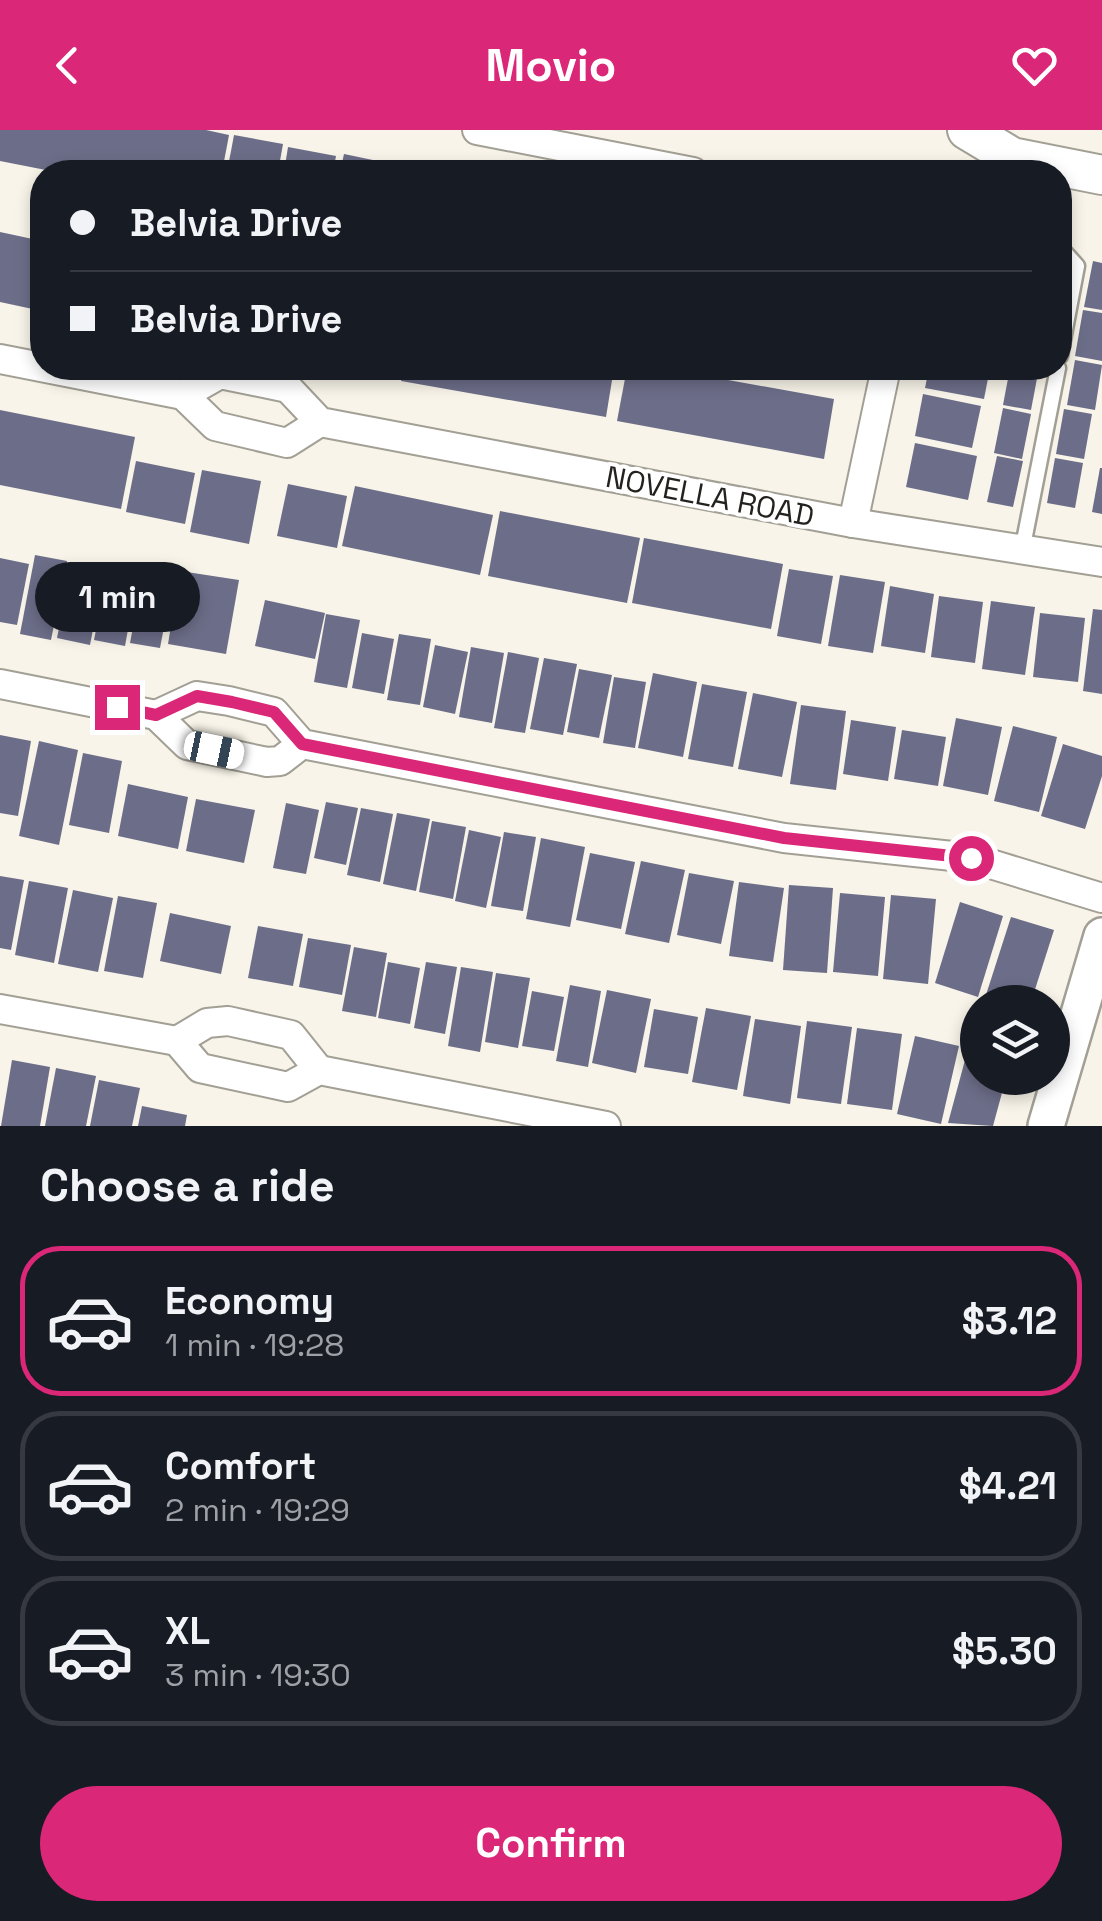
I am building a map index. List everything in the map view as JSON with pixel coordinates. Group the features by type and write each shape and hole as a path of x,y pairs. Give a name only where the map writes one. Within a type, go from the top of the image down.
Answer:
{"main road":[{"path":"967,130 1012,157 1027,160"},
{"path":"1072,169 1102,175"}],"street":[{"path":"477,130 631,160"},
{"path":"0,360 30,366"},
{"path":"102,380 183,396 214,426 287,443 320,422 288,388 247,380"},
{"path":"183,396 210,380"},
{"path":"852,523 883,380"},
{"name":"NOVELLA ROAD","path":"320,422 852,523 1102,562"},
{"path":"0,684 156,715 187,745 267,762 280,760 302,744"},
{"path":"156,715 197,696 232,702 274,712 302,744 784,838 971,858 1102,898"},
{"path":"1046,1126 1102,936"},
{"path":"0,1008 177,1041 200,1068 288,1087 319,1070 606,1126"},
{"path":"177,1041 207,1023 228,1021 291,1035 319,1070"}],"lane":[{"path":"1072,260 1078,266 1072,296"},
{"path":"1022,551 1056,380"}],"building":[{"path":"0,130 206,130 229,135 224,160 30,160 30,167 0,161"},
{"path":"234,135 283,144 280,160 229,160"},
{"path":"288,147 336,156 335,160 286,160"},
{"path":"344,154 373,160 343,160"},
{"path":"0,232 30,238 30,308 0,302"},
{"path":"1093,261 1102,263 1102,310 1084,307"},
{"path":"1083,310 1102,313 1102,361 1075,356"},
{"path":"1075,360 1102,365 1095,410 1067,405"},
{"path":"401,380 612,380 606,417"},
{"path":"625,380 729,380 834,399 824,459 617,421"},
{"path":"927,380 988,380 984,399 925,388"},
{"path":"1008,380 1037,380 1031,410 1003,405"},
{"path":"923,394 981,406 972,448 915,436"},
{"path":"1003,408 1031,414 1022,459 994,453"},
{"path":"1064,409 1092,414 1084,459 1056,454"},
{"path":"0,410 135,437 121,509 0,485"},
{"path":"915,443 977,456 968,500 906,487"},
{"path":"997,456 1023,461 1013,507 987,502"},
{"path":"1055,458 1083,463 1075,508 1047,503"},
{"path":"136,461 195,473 185,524 126,512"},
{"path":"1102,468 1102,514 1092,512"},
{"path":"202,470 261,481 249,544 190,532"},
{"path":"288,484 347,496 337,548 277,536"},
{"path":"355,486 493,515 480,575 342,546"},
{"path":"500,511 640,538 627,603 488,576"},
{"path":"644,538 783,564 771,629 632,603"},
{"path":"35,555 67,561 51,640 20,634"},
{"path":"0,558 29,564 17,625 0,622"},
{"path":"789,569 833,576 821,644 777,636"},
{"path":"180,571 239,580 226,654 168,644"},
{"path":"840,575 885,582 873,653 828,646"},
{"path":"69,577 102,583 90,645 57,638"},
{"path":"106,579 136,585 125,646 94,640"},
{"path":"142,579 172,585 160,648 130,643"},
{"path":"890,586 934,594 925,653 881,646"},
{"path":"939,596 983,602 975,663 931,657"},
{"path":"265,600 325,613 315,659 255,646"},
{"path":"991,601 1035,607 1025,675 982,669"},
{"path":"1093,609 1102,610 1102,694 1083,691"},
{"path":"1040,613 1085,618 1078,682 1033,677"},
{"path":"326,614 360,620 347,688 314,682"},
{"path":"362,633 394,639 384,694 352,688"},
{"path":"399,634 431,639 420,705 387,700"},
{"path":"435,645 468,652 455,714 423,707"},
{"path":"471,647 504,653 492,723 459,717"},
{"path":"508,652 539,658 525,733 494,728"},
{"path":"544,658 577,664 563,735 530,729"},
{"path":"579,669 612,675 599,738 567,732"},
{"path":"653,673 697,682 683,757 638,748"},
{"path":"614,677 646,682 635,748 603,743"},
{"path":"702,684 747,692 733,767 688,759"},
{"path":"753,693 797,702 782,777 738,769"},
{"path":"801,705 846,711 836,790 790,784"},
{"path":"956,718 1002,727 988,795 943,786"},
{"path":"851,720 896,727 888,781 843,774"},
{"path":"1013,726 1057,737 1039,812 994,801"},
{"path":"902,730 946,737 938,786 894,779"},
{"path":"0,735 31,741 18,816 0,813"},
{"path":"39,741 78,750 59,845 19,836"},
{"path":"1063,744 1102,756 1102,776 1085,829 1041,816"},
{"path":"83,753 122,761 109,833 69,825"},
{"path":"128,784 188,797 178,849 118,836"},
{"path":"196,799 255,810 244,863 186,851"},
{"path":"326,802 358,808 346,865 314,858"},
{"path":"286,803 319,810 306,874 273,868"},
{"path":"361,808 393,814 380,882 347,875"},
{"path":"397,813 430,819 416,891 383,884"},
{"path":"432,821 466,827 453,899 419,892"},
{"path":"469,830 501,837 486,908 455,901"},
{"path":"504,832 536,837 523,911 491,906"},
{"path":"541,838 585,847 570,927 526,919"},
{"path":"590,853 635,862 621,929 576,920"},
{"path":"641,861 685,870 669,943 625,934"},
{"path":"689,873 734,881 721,944 677,935"},
{"path":"0,876 24,880 11,950 0,948"},
{"path":"29,881 68,888 54,963 15,955"},
{"path":"739,882 784,888 773,962 729,956"},
{"path":"789,885 833,888 827,973 783,970"},
{"path":"73,890 113,898 98,972 58,964"},
{"path":"840,893 885,897 878,976 833,972"},
{"path":"891,895 936,899 928,984 883,979"},
{"path":"118,896 157,903 143,978 104,971"},
{"path":"960,902 1003,916 982,985 960,985 960,991 935,983"},
{"path":"170,913 231,926 221,974 160,961"},
{"path":"1011,917 1054,930 1036,985 989,985"},
{"path":"258,926 303,934 293,986 248,978"},
{"path":"308,938 351,945 342,995 299,987"},
{"path":"354,947 387,953 376,1017 342,1011"},
{"path":"388,962 420,968 410,1024 378,1018"},
{"path":"426,962 457,967 445,1034 414,1028"},
{"path":"461,967 493,972 480,1052 448,1046"},
{"path":"496,973 530,978 518,1048 485,1042"},
{"path":"570,985 601,991 588,1067 556,1061"},
{"path":"607,990 651,999 636,1073 592,1063"},
{"path":"532,991 564,997 554,1051 522,1046"},
{"path":"706,1008 751,1016 737,1090 692,1082"},
{"path":"654,1009 698,1017 688,1074 644,1067"},
{"path":"755,1019 801,1026 790,1104 743,1096"},
{"path":"807,1021 852,1027 841,1104 797,1098"},
{"path":"857,1028 902,1034 892,1110 847,1104"},
{"path":"915,1036 959,1046 941,1124 897,1114"},
{"path":"12,1060 50,1067 40,1126 1,1126"},
{"path":"56,1068 96,1076 86,1126 45,1126"},
{"path":"960,1079 960,1095 1001,1095 993,1126 948,1123"},
{"path":"99,1080 140,1088 132,1126 90,1126"},
{"path":"142,1106 187,1115 185,1126 138,1126"}],"route":[{"path":"117,707 156,715 197,696 232,702 274,712 302,744 784,838 971,858"}]}
